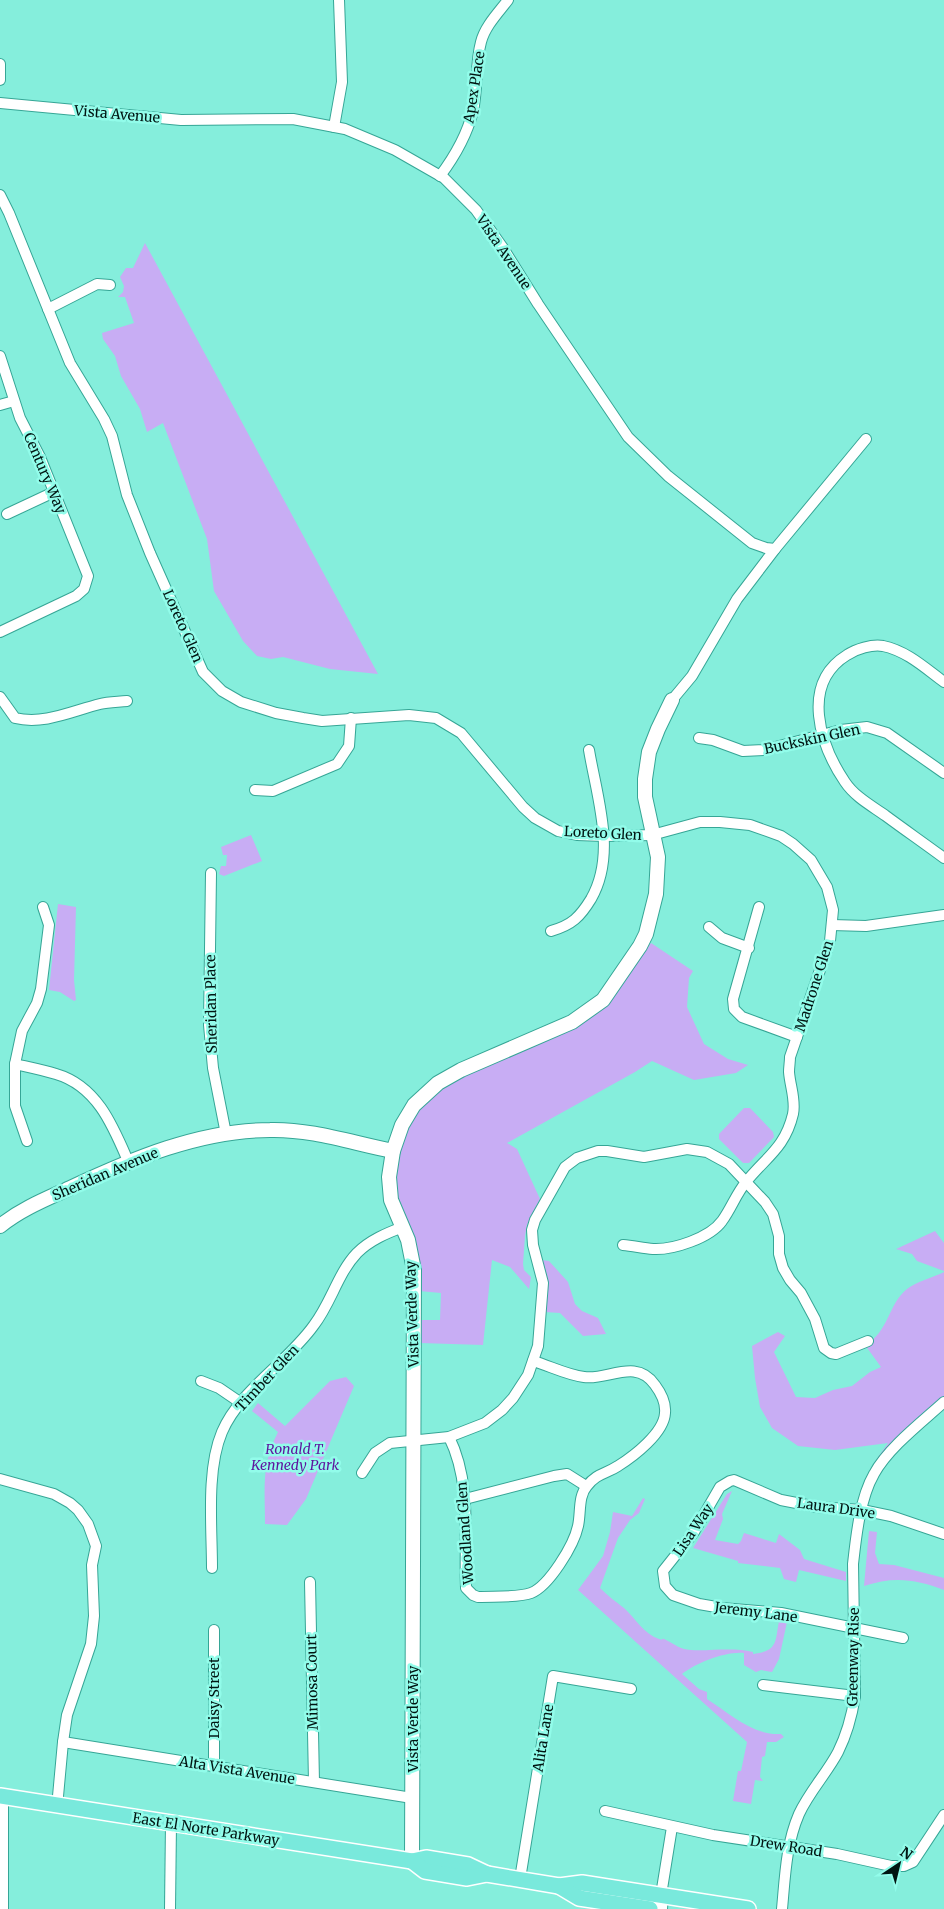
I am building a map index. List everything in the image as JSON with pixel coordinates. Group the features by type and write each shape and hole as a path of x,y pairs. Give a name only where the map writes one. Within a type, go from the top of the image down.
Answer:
{"main road":[{"name":"East El Norte Parkway","path":"2,1797 412,1861 426,1858 468,1865 486,1874 559,1886 582,1884 661,1902 748,1909"},
{"name":"East El Norte Parkway","path":"559,1886 580,1898 650,1909"}],"street":[{"path":"334,127 342,82 339,0"},
{"name":"Apex Place","path":"440,176 453,160 466,132 473,110 481,40 508,0"},
{"path":"0,64 0,80"},
{"name":"Vista Avenue","path":"0,103 181,120 293,120 344,129 395,150 440,176 476,210 628,438 668,476 752,543 775,549"},
{"name":"Loreto Glen","path":"0,195 70,363 112,436 127,495 150,553 203,672 222,691 241,702 294,716 322,721 409,715 436,718 461,732 534,818 558,831 577,835 652,835"},
{"path":"48,309 97,284 110,285"},
{"name":"Century Way","path":"0,356 20,418 40,457 88,576 84,589 76,596 0,632"},
{"path":"0,406 14,400"},
{"path":"672,700 692,676 737,598 866,439"},
{"path":"7,514 54,492"},
{"path":"944,682 901,651 881,645 856,649 837,661 824,678 818,696 819,721 823,736 846,783 861,799 944,858"},
{"path":"0,697 15,718 38,720 53,718 102,703 127,701"},
{"name":"Vista Verde Way","path":"412,1861 414,1270 403,1226 391,1200 389,1177 393,1151 402,1125 414,1105 438,1083 461,1070 572,1022 603,1000 640,946 646,934 656,894 658,857 645,797 645,780 649,752 672,700"},
{"path":"255,790 273,791 337,764 349,746 351,718"},
{"name":"Buckskin Glen","path":"698,738 713,740 742,751 764,750 856,727 866,727 887,733 944,773"},
{"path":"551,931 568,926 578,917 594,892 604,863 604,836 589,750"},
{"name":"Madrone Glen","path":"623,1245 655,1249 663,1248 686,1244 714,1230 722,1222 746,1181 786,1137 794,1112 793,1089 789,1072 790,1057 830,941 832,925 833,910 827,887 811,860 793,844 780,836 750,825 720,822 700,822 652,835"},
{"name":"Sheridan Place","path":"211,873 209,1025 213,1068 226,1134"},
{"path":"27,1141 15,1106 14,1064 22,1031 37,1003 41,988 48,925 43,907"},
{"path":"760,907 733,1000 734,1009 742,1017 797,1037"},
{"path":"832,925 866,926 944,915"},
{"path":"709,927 722,938 748,948"},
{"path":"14,1064 57,1074 70,1080 93,1097 102,1107 114,1128 128,1161"},
{"name":"Sheridan Avenue","path":"0,1226 33,1205 128,1161 226,1134 249,1130 295,1131 332,1137 393,1151"},
{"path":"362,1474 375,1453 390,1442 449,1437 485,1423 502,1410 523,1383 534,1361 538,1346 543,1283 533,1245 532,1230 535,1220 565,1167 577,1158 598,1151 644,1157 687,1149 707,1152 729,1164 765,1202 773,1214 779,1236 779,1254 783,1268 801,1293 814,1319 824,1348 836,1354 868,1342"},
{"name":"Timber Glen","path":"212,1568 211,1485 223,1430 241,1403 315,1325 347,1268 358,1253 383,1234 403,1226"},
{"path":"465,1499 567,1474 586,1486 596,1476 616,1468 635,1455 656,1433 665,1415 665,1404 654,1383 639,1372 618,1371 594,1377 584,1377 534,1361"},
{"path":"201,1381 219,1388 241,1403"},
{"name":"Greenway Rise","path":"782,1909 789,1847 800,1812 838,1752 852,1717 855,1696 853,1564 855,1543 867,1488 885,1457 944,1402"},
{"name":"Woodland Glen","path":"449,1437 456,1449 465,1499 466,1588 473,1595 522,1595 532,1593 547,1581 569,1549 578,1527 583,1492 586,1486"},
{"path":"0,1479 54,1494 70,1502 88,1524 96,1546 92,1565 94,1616 91,1644 70,1701 63,1742 57,1806"},
{"name":"Laura Drive","path":"730,1481 734,1480 781,1500 817,1507 862,1510 891,1516 944,1534"},
{"name":"Lisa Way","path":"664,1582 664,1571 694,1532 720,1487 730,1481"},
{"name":"Mimosa Court","path":"310,1582 314,1782"},
{"name":"Jeremy Lane","path":"664,1582 673,1595 700,1604 722,1608 781,1613 903,1638"},
{"name":"Daisy Street","path":"214,1630 214,1766"},
{"name":"Alita Lane","path":"520,1879 553,1676 632,1689"},
{"path":"763,1685 855,1696"},
{"name":"Alta Vista Avenue","path":"63,1742 412,1798"},
{"path":"2,1797 3,1909"},
{"name":"Drew Road","path":"605,1811 672,1827 837,1854 891,1866 904,1866 913,1862 944,1815"},
{"path":"170,1909 171,1823"},
{"path":"661,1902 672,1827"}],"green space":[{"path":"145,243 378,674 330,669 283,657 271,659 257,656 243,641 214,591 207,539 163,423 147,432 140,409 121,376 115,356 103,339 102,333 134,323 125,297 118,297 123,292 124,286 120,277 126,268 133,268"},
{"path":"251,835 262,861 224,876 219,874 221,866 226,866 227,855 223,855 221,847"},
{"path":"58,904 76,907 74,980 76,1000 74,1001 60,992 49,990"},
{"path":"651,943 693,971 689,978 687,1007 704,1044 728,1059 748,1065 736,1073 694,1080 652,1061 507,1143 517,1149 540,1199 527,1225 525,1236 523,1264 524,1270 531,1277 529,1289 510,1267 492,1260 483,1345 420,1343 418,1320 440,1320 441,1293 419,1291 415,1245 398,1197 396,1170 400,1144 409,1122 434,1089 616,991"},
{"path":"744,1108 750,1108 773,1132 774,1137 749,1163 743,1163 719,1139 719,1134"},
{"path":"935,1231 944,1243 944,1271 917,1261 912,1254 896,1249"},
{"path":"542,1260 549,1261 568,1282 575,1304 582,1311 598,1318 606,1334 583,1336 560,1313 545,1312 547,1283"},
{"path":"944,1272 944,1397 877,1464 874,1463 888,1443 835,1450 798,1446 772,1428 760,1407 752,1346 778,1332 785,1336 774,1352 796,1397 815,1398 833,1390 852,1386 870,1372 881,1367 865,1345 879,1333 901,1295 915,1284"},
{"name":"Ronald T. Kennedy Park","path":"346,1377 354,1386 306,1499 287,1525 265,1524 266,1466 278,1432 252,1411 258,1403 285,1426 330,1381"},
{"path":"732,1491 722,1514 723,1519 715,1540 738,1544 744,1533 776,1543 779,1534 800,1550 804,1559 846,1572 846,1581 799,1570 796,1582 784,1579 780,1568 738,1563 738,1561 693,1548 727,1494"},
{"path":"643,1498 645,1499 639,1513 630,1520 618,1538 600,1588 624,1608 644,1630 654,1637 664,1639 683,1649 738,1650 753,1652 753,1654 767,1651 771,1648 776,1640 779,1621 787,1622 779,1659 772,1672 761,1670 756,1672 744,1665 744,1653 737,1653 712,1659 682,1674 699,1689 707,1692 707,1699 742,1722 761,1731 781,1734 784,1737 776,1742 767,1742 765,1756 762,1757 760,1777 763,1781 755,1780 751,1804 733,1801 738,1771 741,1771 747,1742 578,1590 603,1556 610,1532 613,1512 632,1516"},
{"path":"869,1531 877,1532 875,1553 879,1564 894,1565 944,1578 944,1590 924,1583 904,1580 885,1581 864,1586"}]}
